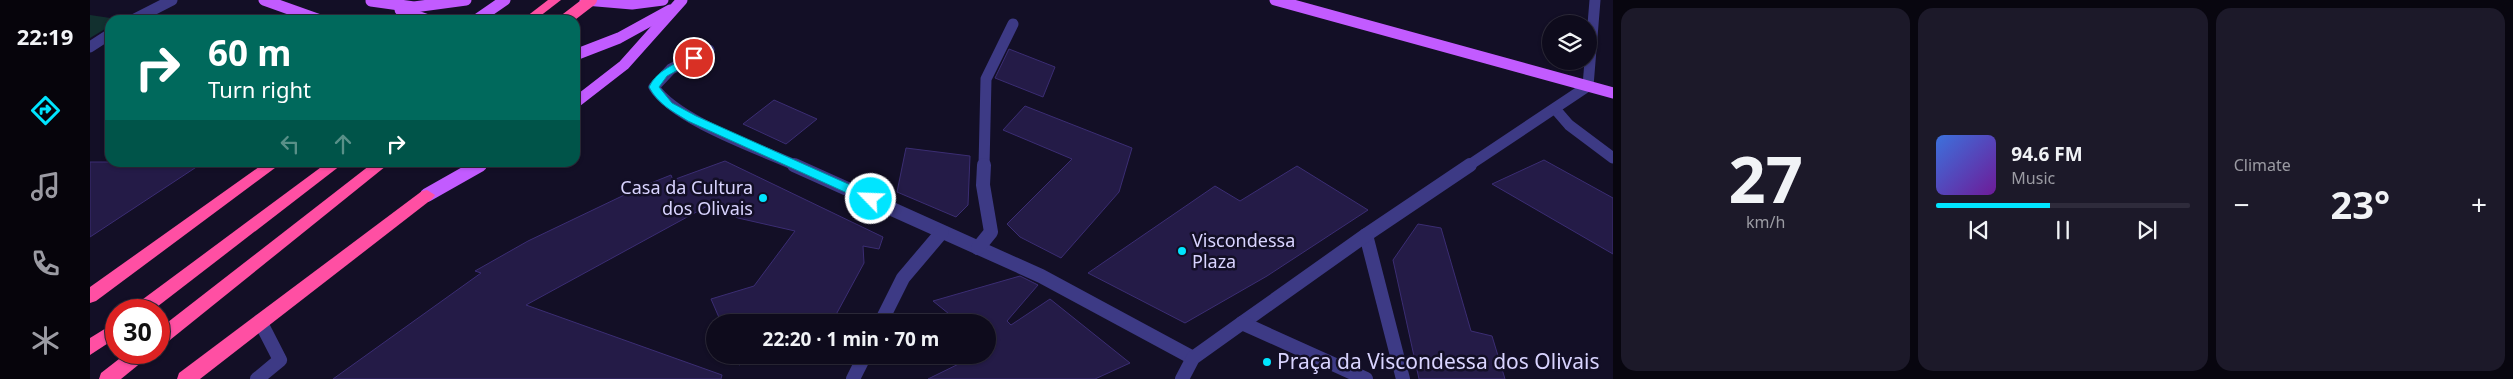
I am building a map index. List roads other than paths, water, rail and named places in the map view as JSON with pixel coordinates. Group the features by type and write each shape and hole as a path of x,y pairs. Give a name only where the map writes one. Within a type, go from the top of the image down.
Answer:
{"highway":[{"path":"535,15 555,0"},
{"path":"572,15 591,0"},
{"path":"90,296 269,167"},
{"path":"156,299 331,167"},
{"path":"170,330 378,167"},
{"path":"186,379 428,195"},
{"path":"90,348 105,337"},
{"path":"108,379 127,364"}],"main road":[{"path":"264,0 306,15"},
{"path":"370,0 414,7 466,0"},
{"path":"370,0 414,15"},
{"path":"483,15 505,0"},
{"path":"585,0 632,4 663,0"},
{"path":"1275,0 1613,93"},
{"path":"580,53 619,38 680,2"},
{"path":"580,99 624,65 680,2"},
{"path":"428,195 464,167"},
{"path":"428,195 476,167"}],"street":[{"path":"143,15 172,0"},
{"path":"1182,379 1193,358 1366,235 1556,110 1588,86 1595,0"},
{"path":"978,248 991,232 983,185 986,79 1013,24"},
{"path":"90,46 105,37"},
{"path":"709,50 664,74 657,80 654,87 659,96 668,105 692,118 1041,276 1193,358"},
{"path":"1556,110 1569,125 1613,158"},
{"path":"885,314 903,278 942,232"},
{"path":"1366,235 1403,379"},
{"path":"257,379 280,360 260,321"},
{"path":"1242,323 1366,379"},
{"path":"853,379 860,364"}],"place":[{"name":"Casa da Cultura dos Olivais","path":"763,198"},
{"name":"Viscondessa Plaza","path":"1182,251"},
{"name":"Praça da Viscondessa dos Olivais","path":"1267,362"}]}
